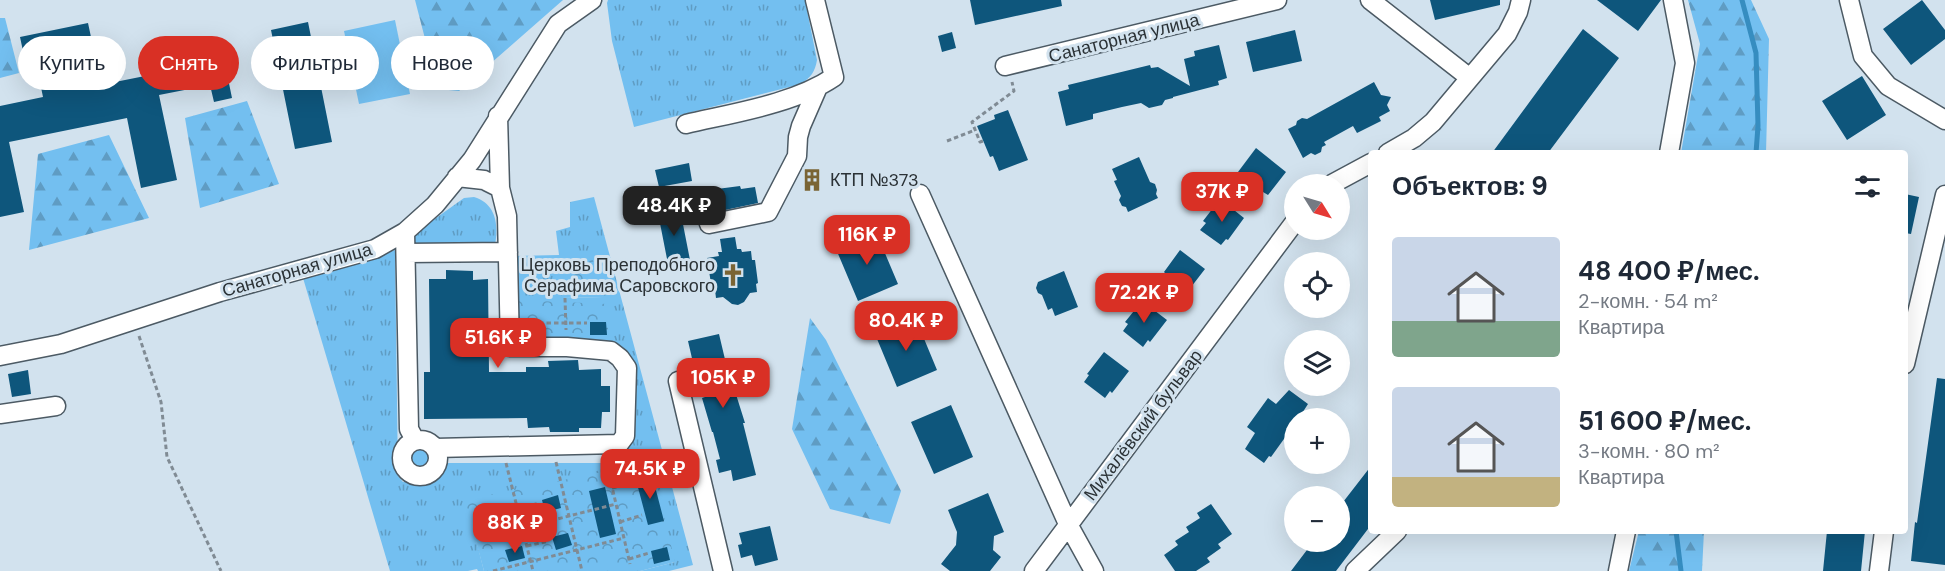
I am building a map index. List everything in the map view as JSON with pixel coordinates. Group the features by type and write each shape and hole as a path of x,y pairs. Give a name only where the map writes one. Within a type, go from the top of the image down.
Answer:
{"street":[{"name":"Санаторная улица","path":"0,356 61,344 220,292 375,249 405,232 435,205 472,160 558,24 592,0"},
{"path":"686,124 796,96 818,87 834,76 815,0"},
{"name":"Санаторная улица","path":"1009,74 1277,0"},
{"path":"1370,0 1470,78"},
{"path":"1395,150 1433,122 1507,34 1521,0"},
{"path":"1670,150 1685,63 1672,0"},
{"path":"1849,0 1863,56 1888,86 1945,120"},
{"path":"709,224 768,212 797,156 801,126 818,87"},
{"path":"435,448 619,444 624,436 627,368 620,358 611,351 567,347 510,347 507,216 500,188 498,116"},
{"path":"1350,174 1368,165"},
{"path":"457,177 484,180 500,188"},
{"path":"920,194 1068,524 1094,571"},
{"path":"1908,351 1945,195"},
{"path":"405,232 410,429 415,440"},
{"name":"Михалёвский бульвар","path":"1034,571 1284,236"},
{"path":"406,253 508,252"},
{"path":"678,381 723,571"},
{"path":"0,414 56,406"},
{"path":"415,440 426,441 435,448 438,459 428,474 415,475 405,468 402,457 406,447 415,440"},
{"path":"1355,571 1393,534"},
{"path":"1618,571 1625,534"},
{"path":"1879,571 1884,534"}],"path":[{"path":"983,141 980,142 972,122 1014,91 1009,74"},
{"path":"947,141 975,130"},
{"path":"565,298 567,347"},
{"path":"133,320 161,402 167,457 221,571"},
{"path":"538,323 587,323"},
{"path":"605,444 607,469 630,564"},
{"path":"556,445 556,462 582,571"},
{"path":"506,446 505,461 533,571"},
{"path":"612,488 633,483"},
{"path":"518,509 539,503"},
{"path":"522,528 616,504"},
{"path":"620,522 642,516"},
{"path":"493,571 624,538"},
{"path":"527,546 549,541"},
{"path":"629,559 649,554"}],"green space":[{"path":"415,0 563,0 494,60 494,36 424,36"},
{"path":"608,0 805,0 817,60 814,71 801,84 634,127 612,41"},
{"path":"1688,0 1751,0 1769,39 1766,150 1682,150 1700,44"},
{"path":"0,18 5,18 18,73 0,78"},
{"path":"395,20 398,36 391,36 391,90 409,90 410,94 359,104 356,90 379,90 379,36 345,36 344,31"},
{"path":"247,101 279,184 200,208 185,118"},
{"path":"109,135 149,218 29,250 38,154"},
{"path":"474,197 488,205 495,218 494,249 411,250 408,238 464,198"},
{"path":"594,197 693,565 669,571 640,571 675,562 466,500 484,571 477,569 390,571 303,278 395,250 398,476 403,482 427,480 442,463 608,462 625,452 632,440 630,370 514,301 513,256 559,255 556,231 570,227 570,202","holes":["562,259 603,297 563,298"]},
{"path":"592,257 603,297 562,298 562,259"},
{"path":"514,300 608,304 608,345 515,344"},
{"path":"810,318 826,340 901,491 890,524 830,509 792,429"},
{"path":"420,447 428,450 431,458 428,466 420,469 412,466 409,458 412,450"},
{"path":"651,462 675,562 640,571 484,571 465,500"},
{"path":"1638,534 1704,534 1702,571 1629,571"}],"building":[{"path":"970,0 1061,0 1062,6 975,25"},
{"path":"1430,0 1500,0 1500,5 1435,20"},
{"path":"1597,0 1661,0 1638,31"},
{"path":"1922,0 1945,30 1945,39 1911,65 1883,29"},
{"path":"308,22 311,36 272,36 271,30"},
{"path":"88,23 91,36 25,36"},
{"path":"1583,29 1619,58 1550,150 1494,150"},
{"path":"1295,30 1302,61 1253,72 1246,42"},
{"path":"952,32 956,48 942,52 938,36"},
{"path":"1219,45 1227,78 1218,81 1219,85 1173,97 1165,100 1162,105 1149,108 1141,103 1093,114 1093,119 1066,126 1058,92 1069,89 1068,85 1150,65 1151,68 1158,67 1190,86 1184,59 1195,56 1194,51"},
{"path":"1862,76 1886,115 1847,140 1822,101"},
{"path":"138,77 138,90 184,90 159,95 177,180 141,188 127,118 9,142 24,212 0,217 0,106 43,97 42,90 126,90 126,80"},
{"path":"1374,82 1381,95 1391,97 1387,105 1390,111 1379,117 1381,121 1357,133 1353,126 1324,142 1326,145 1322,147 1321,152 1315,155 1311,153 1303,158 1288,129 1302,118 1307,119"},
{"path":"211,90 230,90 232,98 214,102"},
{"path":"283,90 322,90 332,142 295,149"},
{"path":"1008,110 1028,160 999,171 993,156 990,157 977,126 995,119 994,115"},
{"path":"1256,148 1286,172 1268,195 1263,192 1258,198 1235,180 1240,173 1238,172"},
{"path":"1139,157 1150,182 1155,184 1158,198 1128,212 1119,200 1121,196 1114,181 1117,180 1112,169"},
{"path":"689,163 692,181 659,187 655,170"},
{"path":"740,186 741,189 755,187 758,203 697,216 694,192"},
{"path":"1908,195 1919,197 1911,234 1908,234"},
{"path":"1220,199 1244,218 1228,240 1226,239 1221,245 1200,230 1206,223 1203,221"},
{"path":"680,209 690,260 668,264 658,213"},
{"path":"876,232 898,284 858,301 836,249"},
{"name":"Церковь Преподобного Серафима Саровского","path":"735,237 737,249 741,249 742,252 751,251 752,260 755,260 758,283 756,284 757,292 750,293 744,302 738,305 732,304 723,297 716,298 715,290 712,290 707,258 719,256 718,252 722,252 720,239"},
{"path":"1180,250 1205,269 1182,296 1161,280"},
{"path":"446,270 473,271 473,280 488,279 489,372 526,372 526,367 549,367 548,361 578,360 579,370 601,369 601,386 610,386 610,412 602,412 601,428 579,428 579,432 550,432 549,427 528,428 527,418 424,419 424,372 430,372 429,279 446,279"},
{"path":"1064,271 1078,307 1055,316 1052,308 1048,310 1042,295 1036,288 1038,282"},
{"path":"1142,301 1167,320 1150,342 1148,340 1143,347 1123,331 1128,324 1125,322"},
{"path":"915,317 937,370 897,387 875,334"},
{"path":"521,322 535,322 535,334 521,335"},
{"path":"590,322 606,322 607,335 590,335"},
{"path":"719,334 732,389 734,388 745,423 743,423 756,475 733,481 731,470 719,473 716,460 720,459 702,398 711,395 704,365 694,367 688,341"},
{"path":"1104,352 1129,371 1112,393 1110,391 1105,398 1084,382 1089,375 1087,374"},
{"path":"28,370 31,394 12,397 8,374"},
{"path":"1937,378 1945,379 1945,565 1911,561"},
{"path":"1284,395 1297,396 1308,404 1305,408 1284,408 1284,439 1264,463 1245,449 1255,433 1247,427 1268,398 1276,404"},
{"path":"951,405 973,457 934,474 911,422"},
{"path":"1368,470 1368,529 1336,571 1291,571 1305,552 1350,552 1350,493"},
{"path":"652,475 664,521 648,525 636,480"},
{"path":"605,487 616,534 600,538 589,491"},
{"path":"988,493 1004,532 994,536 993,550 1001,557 990,571 950,571 941,564 956,545 957,532 948,510"},
{"path":"558,495 561,508 545,512 542,500"},
{"path":"1211,504 1232,534 1218,544 1221,548 1207,558 1210,562 1196,571 1175,571 1164,555 1178,545 1175,541 1189,532 1186,527 1200,518 1197,513"},
{"path":"511,508 514,520 498,525 495,512"},
{"path":"770,526 778,560 755,566 752,555 741,558 738,545 742,544 739,533"},
{"path":"568,533 572,545 556,550 552,537"},
{"path":"1827,534 1865,534 1861,571 1823,571"},
{"path":"522,546 525,558 509,562 505,550"},
{"path":"667,547 670,560 654,564 651,551"}],"waterway":[{"path":"1742,0 1756,53 1758,126 1756,150"},
{"path":"1676,534 1681,571"}],"place":[{"name":"КТП №373","path":"812,180"},
{"name":"Церковь Преподобного Серафима Саровского","path":"733,275"}]}
